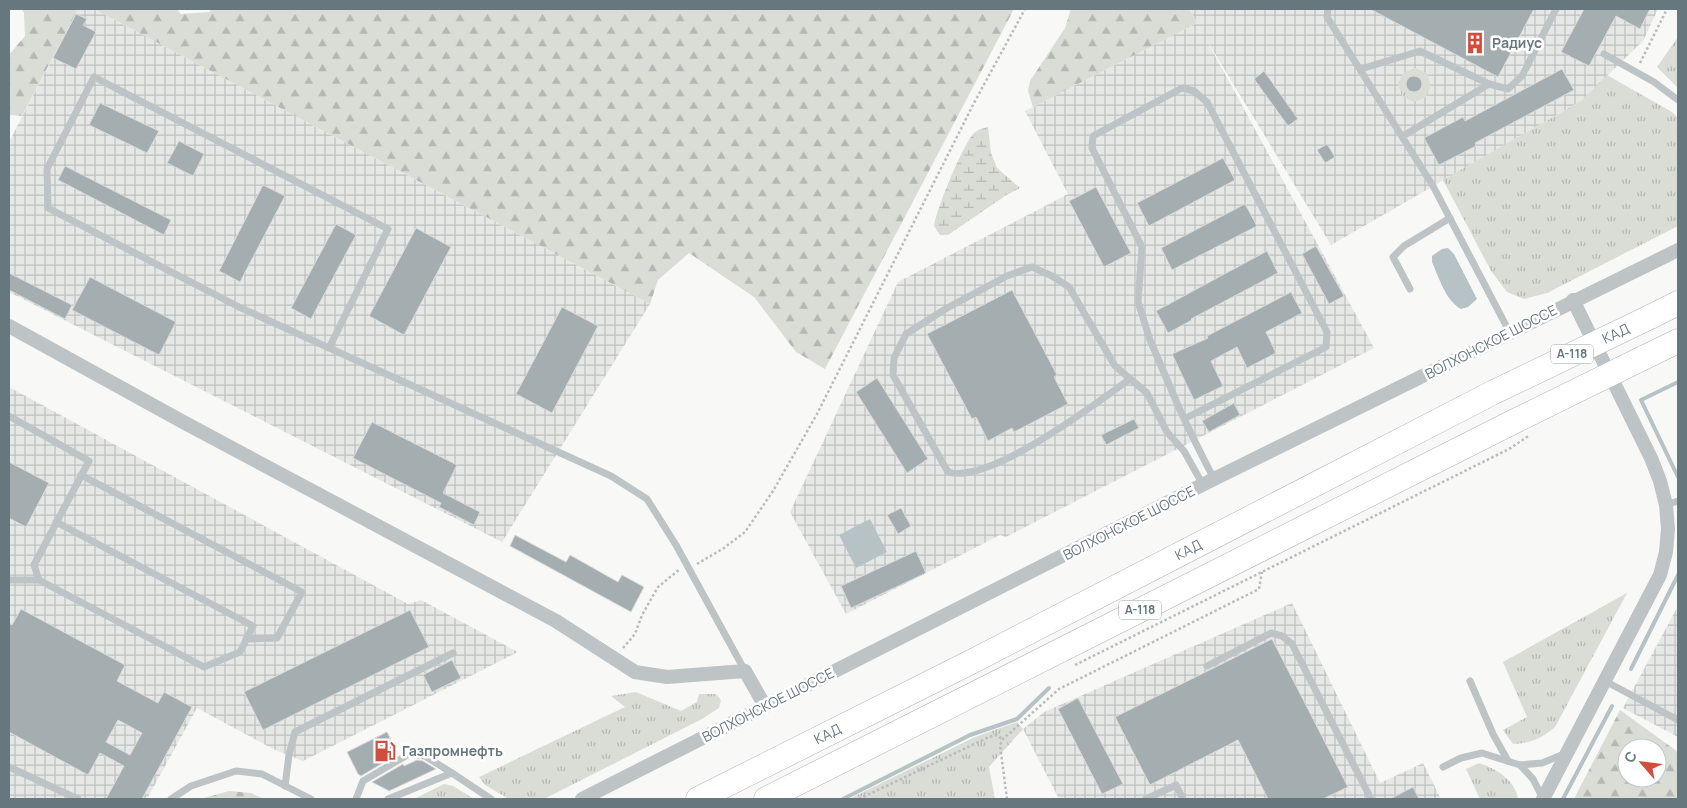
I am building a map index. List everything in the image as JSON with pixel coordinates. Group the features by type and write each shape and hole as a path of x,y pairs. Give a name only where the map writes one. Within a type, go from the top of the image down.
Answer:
{"highway":[{"name":"КАД","path":"698,799 979,658 1494,392 1678,302"},
{"name":"А-118","path":"766,799 1515,421 1678,341"}],"street":[{"name":"ВОЛХОНСКОЕ ШОССЕ","path":"582,799 1209,482 1573,300 1678,250"},
{"path":"1543,799 1660,574 1666,552 1672,503 1573,300"},
{"path":"9,326 185,424 556,621 635,672 666,677 745,671 765,706"}],"lane":[{"path":"1328,9 1327,17 1434,186 1510,333"},
{"path":"1360,69 1420,51 1489,84 1508,89 1522,76 1556,9"},
{"path":"1604,54 1636,72 1678,100"},
{"path":"329,348 388,229 94,77 47,170 48,208 239,307 329,348 611,476 647,499 687,566 745,671"},
{"path":"1403,136 1489,84"},
{"path":"1184,419 1326,348 1327,332 1207,102 1194,91 1182,88 1093,136 1092,148 1142,247 1138,302 1150,340 1209,482"},
{"path":"1410,289 1393,257 1404,246 1450,218"},
{"path":"1130,379 1049,436 987,468 957,475 948,472 893,375 894,358 906,334 919,323 1007,276 1032,267 1052,276 1069,287 1115,366 1130,379 1147,394 1167,432 1209,482"},
{"path":"9,416 88,461 34,565 39,580"},
{"path":"81,475 302,592 277,638 246,639"},
{"path":"9,580 39,580 204,667 240,652 253,626 56,522"},
{"path":"1207,666 1271,633 1282,636 1292,644 1371,799"},
{"path":"285,786 289,755 295,732 453,652"},
{"path":"1470,681 1493,734 1508,761"},
{"path":"1605,681 1678,720"},
{"path":"1443,767 1461,758 1482,753 1520,765 1542,763 1567,753"},
{"path":"356,799 363,781 409,754 424,756 452,772 491,799"},
{"path":"1520,765 1533,779 1543,799"},
{"path":"9,767 78,799"},
{"path":"172,799 191,786 236,772 262,774 301,797 311,799"},
{"path":"388,799 452,772"},
{"path":"1146,799 1176,785 1183,799"}],"path":[{"path":"617,660 623,647 635,634 642,616 658,587 687,566 724,548 745,532 773,491 817,414 974,103 1025,9"},
{"path":"1636,72 1667,9"},
{"path":"1071,667 1509,450"},
{"path":"1007,799 1000,745 1003,739 1059,689 1259,589 1262,572"},
{"path":"859,799 989,737 996,735 1003,739"}],"shaded area":[{"path":"78,9 94,9 650,304 502,542 9,292 9,142"},
{"path":"1189,9 1658,9 1643,41 1581,101 1331,245 1206,39 1374,348 1006,537 1000,535 846,614 790,512 898,282 1068,194 1025,111 1197,23"},
{"path":"1448,248 1454,254 1477,299 1468,307 1461,309 1455,305 1447,294 1432,262 1432,256 1442,249"},
{"path":"9,387 408,604 421,600 518,652 303,761 275,750 197,708 147,799 9,799"},
{"path":"870,519 887,552 856,568 839,535"},
{"path":"1292,603 1380,783 1423,763 1441,799 1059,799 1023,729 1044,712"},
{"path":"1678,606 1678,737 1623,708"}],"green space":[{"path":"22,9 78,9 22,116 9,115 9,55 25,36 24,13"},
{"path":"94,9 177,9 181,14 209,12 212,9 1014,9 825,369 796,352 754,297 689,253 658,280 650,304"},
{"path":"1071,9 1189,9 1197,23 1033,107 1028,91 1030,81 1065,28"},
{"path":"1678,37 1678,88 1657,67"},
{"path":"1415,68 1427,73 1431,86 1426,97 1414,102 1402,96 1398,84 1403,73","holes":["1412,77 1418,77 1421,82 1420,89 1416,92 1410,91 1407,87 1407,81"]},
{"path":"1607,75 1672,112 1678,118 1678,226 1547,293 1524,299 1507,292 1491,271 1443,180 1581,101"},
{"path":"988,127 991,153 997,168 1020,188 1005,196 948,235 940,235 934,226 936,217 957,163 974,133"},
{"path":"1627,593 1555,727 1535,740 1513,744 1503,730 1527,717 1503,662"},
{"path":"636,692 681,711 697,702 699,694 716,694 721,700 719,708 702,719 544,799 509,799 485,785 479,777 625,707 611,696"},
{"path":"1620,710 1659,738 1617,738 1617,788 1667,788 1667,744 1678,752 1678,799 1574,799"},
{"path":"1017,722 1023,729 989,767 995,799 849,799 975,737"},
{"path":"1479,763 1492,768 1504,776 1513,786 1518,799 1480,799 1466,769"},
{"path":"444,784 453,786 474,799 414,799"},
{"path":"229,791 251,793 264,799 201,799"}],"building":[{"name":"Радиус","path":"1370,9 1534,9 1498,77"},
{"path":"1584,9 1650,9 1640,29 1616,16 1589,66 1561,52"},
{"path":"76,14 87,19 83,25 96,32 76,69 53,58"},
{"path":"1562,69 1574,90 1475,143 1476,146 1439,165 1424,138 1463,117 1465,121"},
{"path":"1264,71 1298,119 1288,126 1254,79"},
{"path":"1414,76 1422,84 1414,92 1406,84"},
{"path":"100,103 159,131 147,153 89,125"},
{"path":"179,141 204,154 193,176 167,163"},
{"path":"1327,144 1335,157 1325,163 1317,150"},
{"path":"1223,158 1235,180 1149,226 1137,203"},
{"path":"65,166 171,220 164,235 58,180"},
{"path":"263,185 285,196 240,282 219,271"},
{"path":"1096,187 1131,253 1104,267 1069,201"},
{"path":"1245,204 1257,226 1172,270 1161,248"},
{"path":"336,224 356,235 311,319 291,308"},
{"path":"416,228 451,247 404,335 369,316"},
{"path":"1316,246 1344,296 1329,304 1302,254"},
{"path":"1267,251 1278,273 1168,333 1156,311"},
{"path":"9,273 72,305 65,319 9,290"},
{"path":"90,277 176,322 159,355 72,310"},
{"path":"1012,290 1057,375 1054,377 1068,404 1014,432 1012,428 988,441 976,417 972,419 927,334"},
{"path":"1291,292 1302,313 1266,332 1276,353 1247,368 1237,347 1211,361 1223,386 1194,400 1172,354 1208,338 1207,336"},
{"path":"562,307 598,326 552,413 516,394"},
{"path":"877,378 928,459 907,473 856,392"},
{"path":"1234,403 1240,415 1209,432 1202,421"},
{"path":"1134,419 1139,428 1106,445 1101,435"},
{"path":"372,422 457,465 443,493 480,512 474,525 439,507 441,503 353,458"},
{"path":"9,462 49,483 26,527 9,518"},
{"path":"901,508 911,526 898,534 887,515"},
{"path":"515,535 566,562 570,555 618,582 622,575 644,587 631,612 510,546"},
{"path":"916,551 926,573 851,608 841,586"},
{"path":"21,609 125,665 117,681 158,703 164,692 192,707 142,799 106,799 124,766 100,753 88,775 9,732 9,623 12,625","holes":["118,720 142,733 130,755 106,742"]},
{"path":"410,610 429,647 263,730 244,692"},
{"path":"1272,639 1348,787 1323,799 1268,799 1238,740 1150,785 1115,717"},
{"path":"452,660 461,678 432,692 423,675"},
{"path":"1078,698 1123,784 1102,794 1058,709"},
{"path":"387,732 398,754 361,776 358,774 347,752"},
{"path":"417,760 423,761 436,769 389,791 372,782 403,764 404,766"},
{"path":"1413,787 1419,799 1390,799"}],"waterway":[{"path":"1678,382 1641,400 1678,477"},
{"path":"1631,669 1678,575"},
{"path":"843,799 970,735 1017,719 1049,688"},
{"path":"1563,799 1612,706"}],"place":[{"name":"Радиус","path":"1475,43"},
{"name":"Газпромнефть","path":"385,751"}]}
